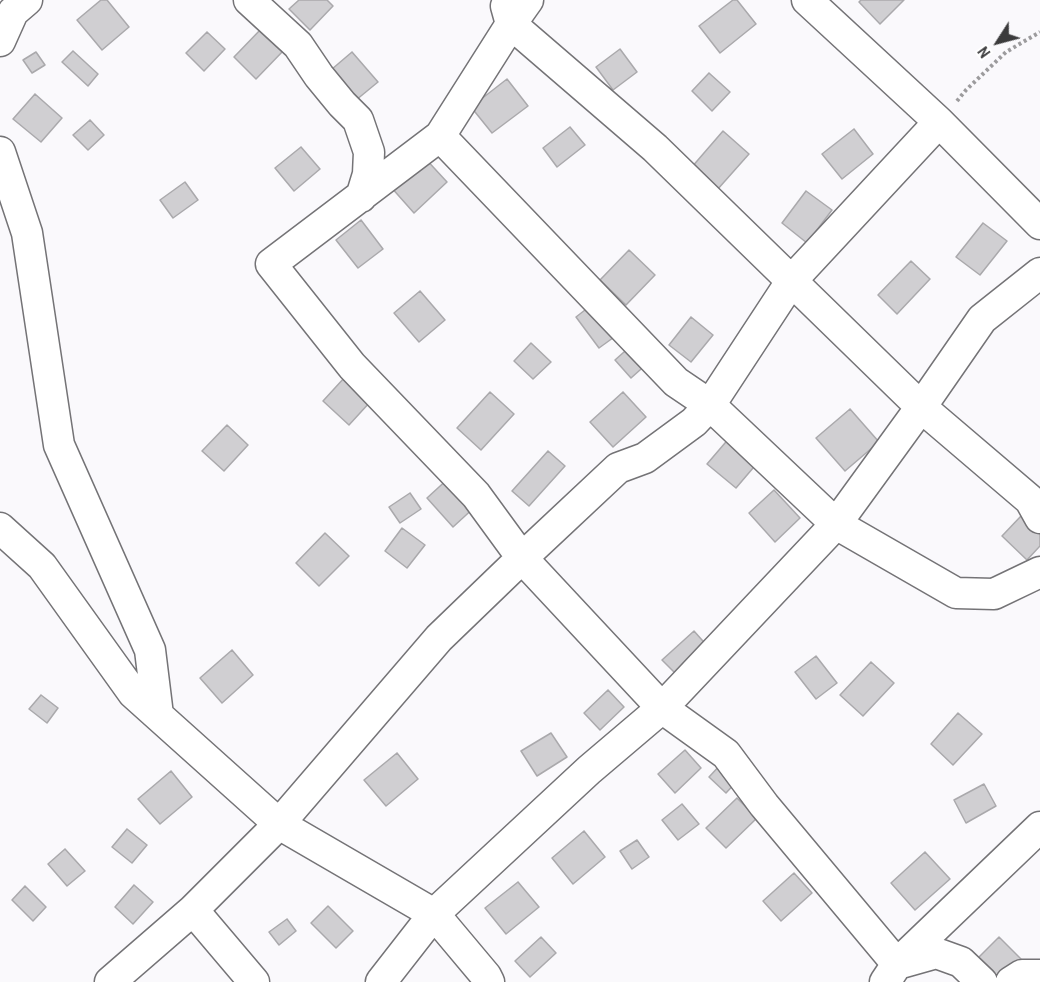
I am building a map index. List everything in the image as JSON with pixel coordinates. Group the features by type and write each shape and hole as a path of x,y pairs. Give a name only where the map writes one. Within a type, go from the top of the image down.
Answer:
{"street":[{"path":"0,41 13,12 27,0"},
{"path":"249,0 298,45 342,105 358,120 369,152 368,174 361,197"},
{"path":"528,0 507,12 440,136 271,264 352,366 476,495 522,558 662,708 726,754 891,973"},
{"path":"807,0 939,122 1040,224"},
{"path":"507,12 655,148 921,407 1030,500 1040,518"},
{"path":"110,982 193,910 279,824 439,638 522,558 618,468 645,458 693,422 710,405 792,280 939,122"},
{"path":"440,136 676,382 710,405 836,524 956,593 994,594 1040,572"},
{"path":"0,152 27,234 59,445 150,650 158,715"},
{"path":"381,982 434,914 589,770 662,708 836,524 982,319 1040,273"},
{"path":"0,528 42,566 133,693 279,824 434,914 489,982"},
{"path":"891,973 1040,827"},
{"path":"193,910 254,982"},
{"path":"891,973 936,953 961,962 982,982"},
{"path":"1011,982 1022,975 1040,975"}],"path":[{"path":"939,122 966,90 1006,52 1040,32"}],"building":[{"path":"101,0 107,0 129,27 102,50 77,20"},
{"path":"299,0 327,0 333,6 310,30 289,9"},
{"path":"733,0 737,0 756,24 720,53 699,26"},
{"path":"861,0 904,0 880,24 859,2"},
{"path":"262,28 284,50 256,79 234,57"},
{"path":"207,32 225,49 204,71 186,53"},
{"path":"620,49 637,72 613,90 596,67"},
{"path":"73,51 98,74 88,86 62,62"},
{"path":"36,52 45,65 32,73 23,60"},
{"path":"352,52 378,82 350,105 325,75"},
{"path":"709,73 730,92 712,111 692,91"},
{"path":"507,79 528,106 492,133 471,107"},
{"path":"35,94 62,118 41,142 13,119"},
{"path":"90,120 104,135 88,150 73,135"},
{"path":"570,127 585,145 557,167 543,148"},
{"path":"854,129 873,154 842,179 822,154"},
{"path":"723,131 749,154 717,190 691,168"},
{"path":"301,147 320,169 294,191 275,168"},
{"path":"423,156 447,182 414,213 390,186"},
{"path":"185,182 198,200 173,218 160,200"},
{"path":"806,191 832,210 807,243 782,223"},
{"path":"361,220 383,249 358,268 336,240"},
{"path":"983,223 1007,241 980,275 956,257"},
{"path":"629,250 655,275 626,305 600,280"},
{"path":"911,261 930,279 897,314 878,295"},
{"path":"420,291 445,320 419,342 394,313"},
{"path":"594,303 617,335 599,348 576,317"},
{"path":"691,317 713,335 691,362 669,345"},
{"path":"531,343 551,362 533,379 514,361"},
{"path":"633,344 649,362 631,378 615,360"},
{"path":"345,377 371,401 349,425 323,401"},
{"path":"490,392 514,414 481,450 457,428"},
{"path":"623,392 646,417 613,447 590,422"},
{"path":"850,409 879,442 845,471 816,438"},
{"path":"227,425 248,445 224,471 202,451"},
{"path":"731,436 759,461 736,488 707,464"},
{"path":"548,451 565,466 529,506 512,491"},
{"path":"451,476 477,505 453,527 427,498"},
{"path":"774,490 800,518 775,542 749,513"},
{"path":"410,493 421,509 400,523 389,507"},
{"path":"1021,516 1040,534 1040,546 1027,560 1002,536"},
{"path":"402,528 425,545 407,568 385,551"},
{"path":"325,533 349,556 319,586 296,563"},
{"path":"694,631 710,649 679,677 662,660"},
{"path":"232,650 253,675 222,703 200,678"},
{"path":"816,656 837,683 816,699 795,672"},
{"path":"871,662 894,683 863,716 840,695"},
{"path":"608,690 624,707 600,730 584,713"},
{"path":"41,695 58,708 47,723 29,709"},
{"path":"958,713 982,734 953,765 931,744"},
{"path":"551,733 567,757 537,776 521,751"},
{"path":"685,750 701,768 675,793 658,774"},
{"path":"397,753 418,779 386,806 364,780"},
{"path":"722,763 739,779 726,793 709,777"},
{"path":"171,771 192,797 160,824 138,799"},
{"path":"984,784 996,806 966,823 954,800"},
{"path":"737,798 757,818 726,848 706,828"},
{"path":"682,804 699,824 678,840 662,820"},
{"path":"127,829 147,845 132,863 112,847"},
{"path":"584,831 605,857 573,884 552,858"},
{"path":"637,840 649,857 632,869 620,851"},
{"path":"65,849 85,871 67,886 48,864"},
{"path":"925,852 950,879 915,910 891,883"},
{"path":"794,873 812,893 781,921 763,901"},
{"path":"518,882 539,907 506,934 485,908"},
{"path":"134,885 153,902 133,924 115,907"},
{"path":"25,886 46,907 33,921 12,900"},
{"path":"328,906 353,931 336,948 311,923"},
{"path":"287,919 296,931 279,945 269,932"},
{"path":"541,937 556,953 530,977 515,961"},
{"path":"999,937 1021,959 998,982 973,963"}]}
